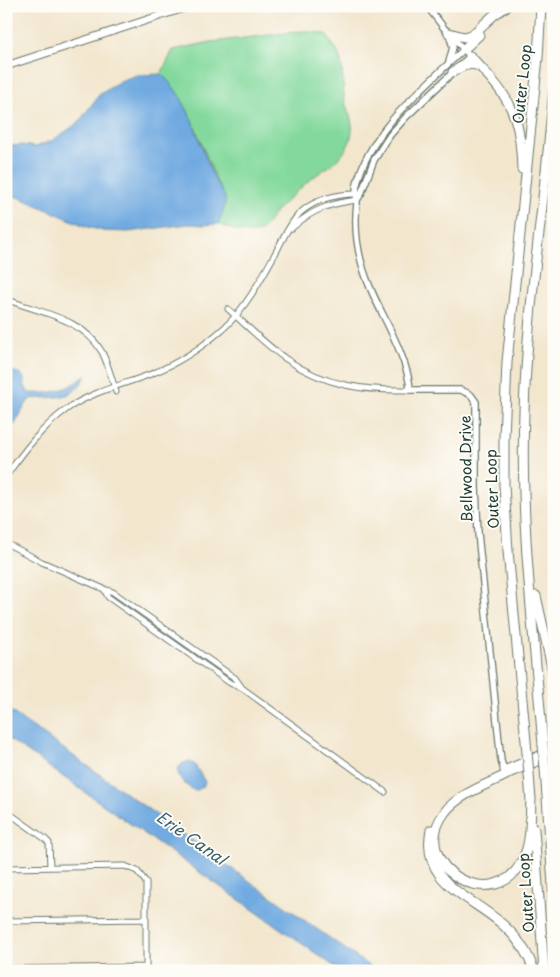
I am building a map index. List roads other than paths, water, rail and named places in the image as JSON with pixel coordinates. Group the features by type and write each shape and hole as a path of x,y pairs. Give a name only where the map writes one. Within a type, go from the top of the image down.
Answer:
{"highway":[{"path":"448,33 464,37 472,35 494,14 507,6"},
{"path":"507,6 467,53 506,98 517,123 521,149 522,211"},
{"name":"Outer Loop","path":"542,6 507,369 504,470 508,551 531,797 544,971"},
{"path":"450,69 472,64 480,66"},
{"name":"Outer Loop","path":"554,87 526,379 523,472 527,549 544,745 554,899"},
{"path":"527,549 554,676"},
{"path":"505,773 457,801 441,818 436,832 436,846 441,861 451,874 467,883 483,886 500,882 514,872 522,861 528,846 531,797"},
{"path":"505,773 465,791 444,806 432,827 430,850 434,866 442,879 454,890 505,926 523,947 534,971"}],"main road":[{"path":"6,66 190,6"},
{"path":"505,773 554,749"},
{"path":"505,773 554,755"}],"street":[{"path":"228,310 283,357 317,376 339,384 364,389 410,390 409,380 401,357 360,261 356,231 358,196 374,160 390,134 467,53 448,33 427,6"},
{"path":"448,33 453,46 450,69"},
{"path":"6,476 35,438 50,422 68,408 90,396 115,389 154,373 183,359 210,340 236,316 255,289 284,238 296,224 315,210 358,196"},
{"path":"6,299 64,319 80,329 96,344 102,353 115,389"},
{"name":"Bellwood Drive","path":"410,390 461,390 471,395 476,402 478,533 501,759 505,773"},
{"path":"6,543 42,562 113,592 235,678 242,688 385,792"},
{"path":"6,811 49,843 50,867"},
{"path":"6,868 125,866 137,871 146,882 146,969 6,969"},
{"path":"6,921 145,919"}],"water":[{"path":"161,74 180,97 187,110 209,167 224,196 224,207 218,224 188,224 128,232 103,231 85,226 18,197 6,195 6,146 22,145 36,147 53,140 78,123 99,95 120,81 137,75"},
{"path":"6,371 22,375 29,393 46,393 60,390 74,384 87,374 82,383 70,393 63,396 30,399 14,425 7,432 7,437 11,440 11,444 6,447 6,390 9,390 12,386 6,382"},
{"path":"6,708 376,971 341,971 6,737"},
{"path":"189,761 195,765 205,782 203,787 195,791 184,783 177,770 182,764"}],"water label":[{"name":"Erie Canal","path":"192,837"}]}
